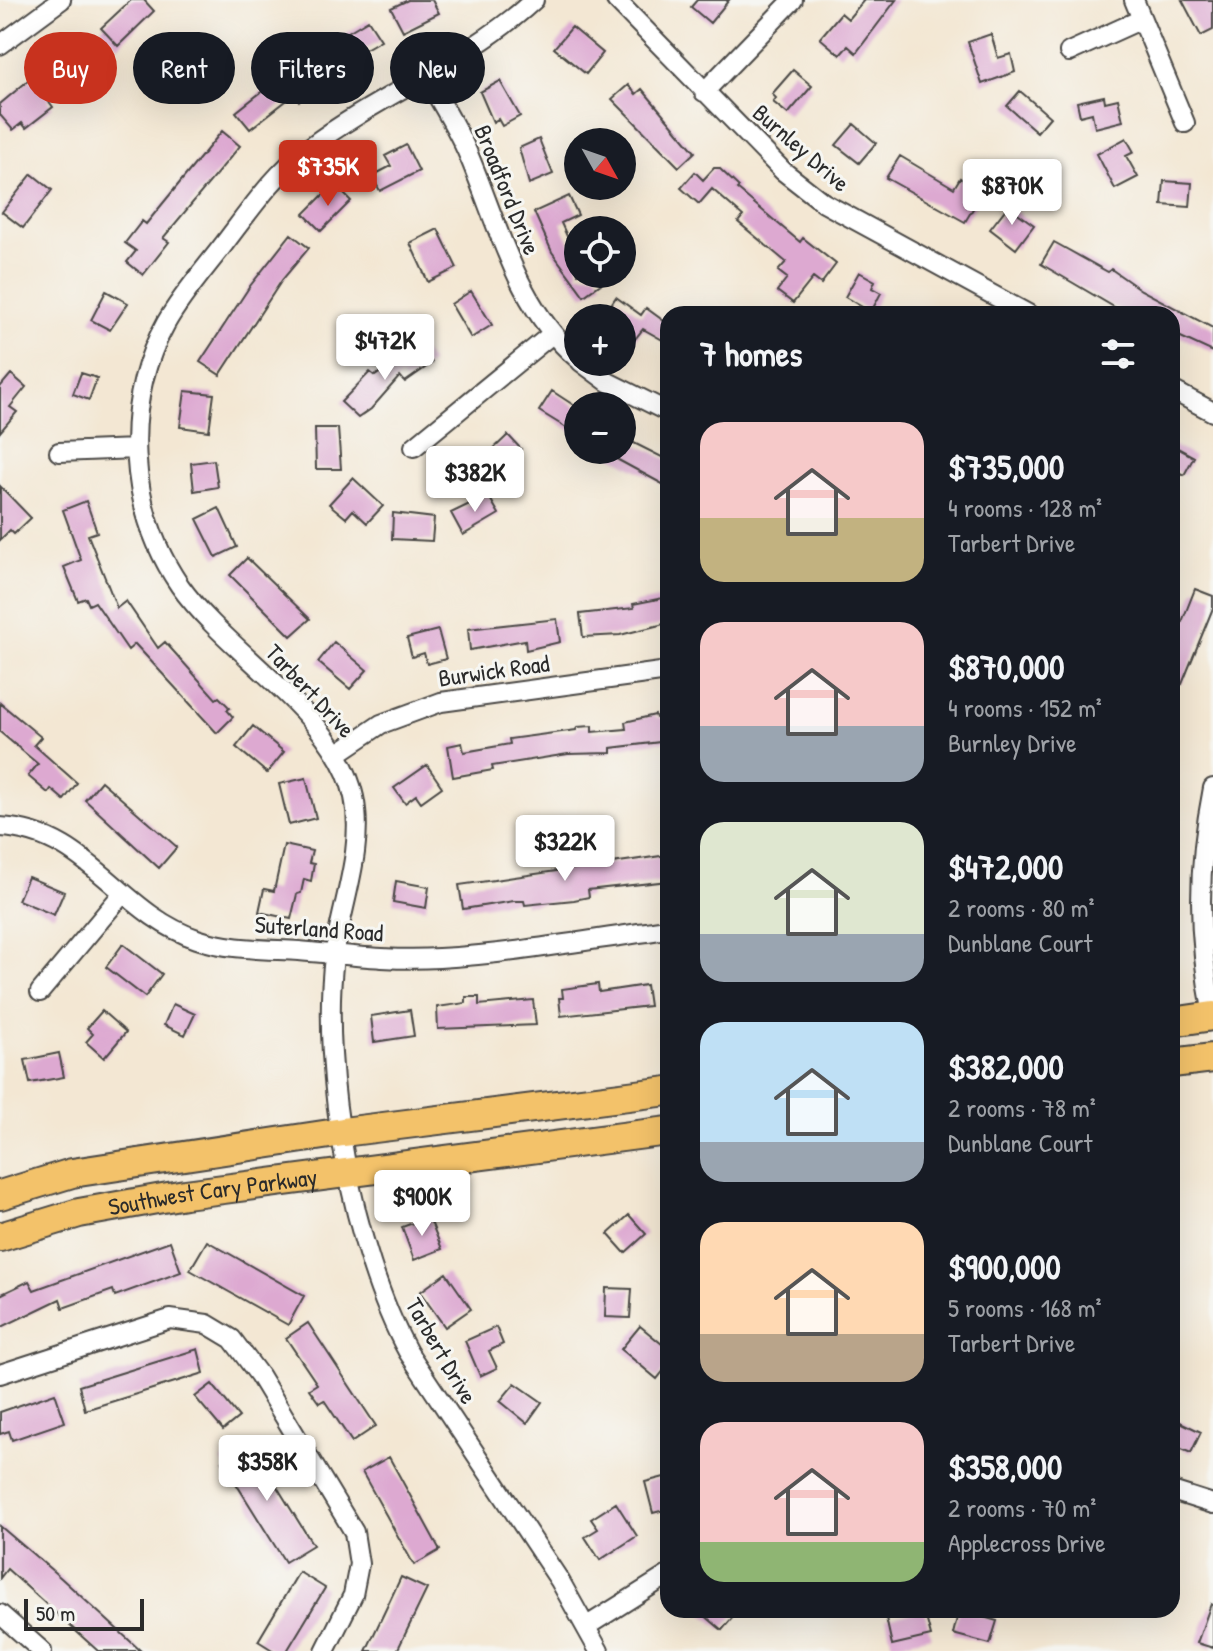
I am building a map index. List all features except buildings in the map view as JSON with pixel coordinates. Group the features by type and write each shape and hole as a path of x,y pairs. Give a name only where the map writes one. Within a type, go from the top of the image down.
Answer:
{"main road":[{"path":"1180,1021 1213,1016"},
{"path":"1180,1062 1213,1058"},
{"name":"Southwest Cary Parkway","path":"0,1195 72,1173 343,1132 660,1092"},
{"name":"Southwest Cary Parkway","path":"0,1237 94,1210 349,1172 660,1132"}],"street":[{"path":"0,45 61,0"},
{"name":"Tarbert Drive","path":"485,37 534,0"},
{"name":"Burnley Drive","path":"616,0 783,171 824,203 1013,306"},
{"path":"704,92 793,0"},
{"path":"1134,0 1185,123"},
{"path":"1069,52 1142,19"},
{"name":"Tarbert Drive","path":"390,98 293,160 179,304 158,341 139,403 136,449 150,528 182,588 338,753 354,795 356,832 335,954 332,1041 349,1172 368,1256 399,1336 587,1626 599,1651"},
{"name":"Broadford Drive","path":"441,104 469,154 517,276 552,334 564,345"},
{"path":"414,447 552,334"},
{"name":"Broadford Drive","path":"600,376 660,408"},
{"path":"1180,394 1213,412"},
{"path":"59,452 136,449"},
{"name":"Burwick Road","path":"338,753 381,724 441,702 660,672"},
{"path":"1213,788 1200,925 1213,1016"},
{"name":"Suterland Road","path":"0,827 20,828 58,841 87,860 160,921 198,939 234,947 438,958 660,930"},
{"path":"40,992 123,893"},
{"path":"0,1374 170,1319 207,1324 232,1339 259,1375 354,1532 358,1575 344,1617 325,1651"},
{"path":"1180,1494 1213,1504"},
{"path":"587,1626 660,1580"},
{"path":"0,1614 42,1651"}]}
